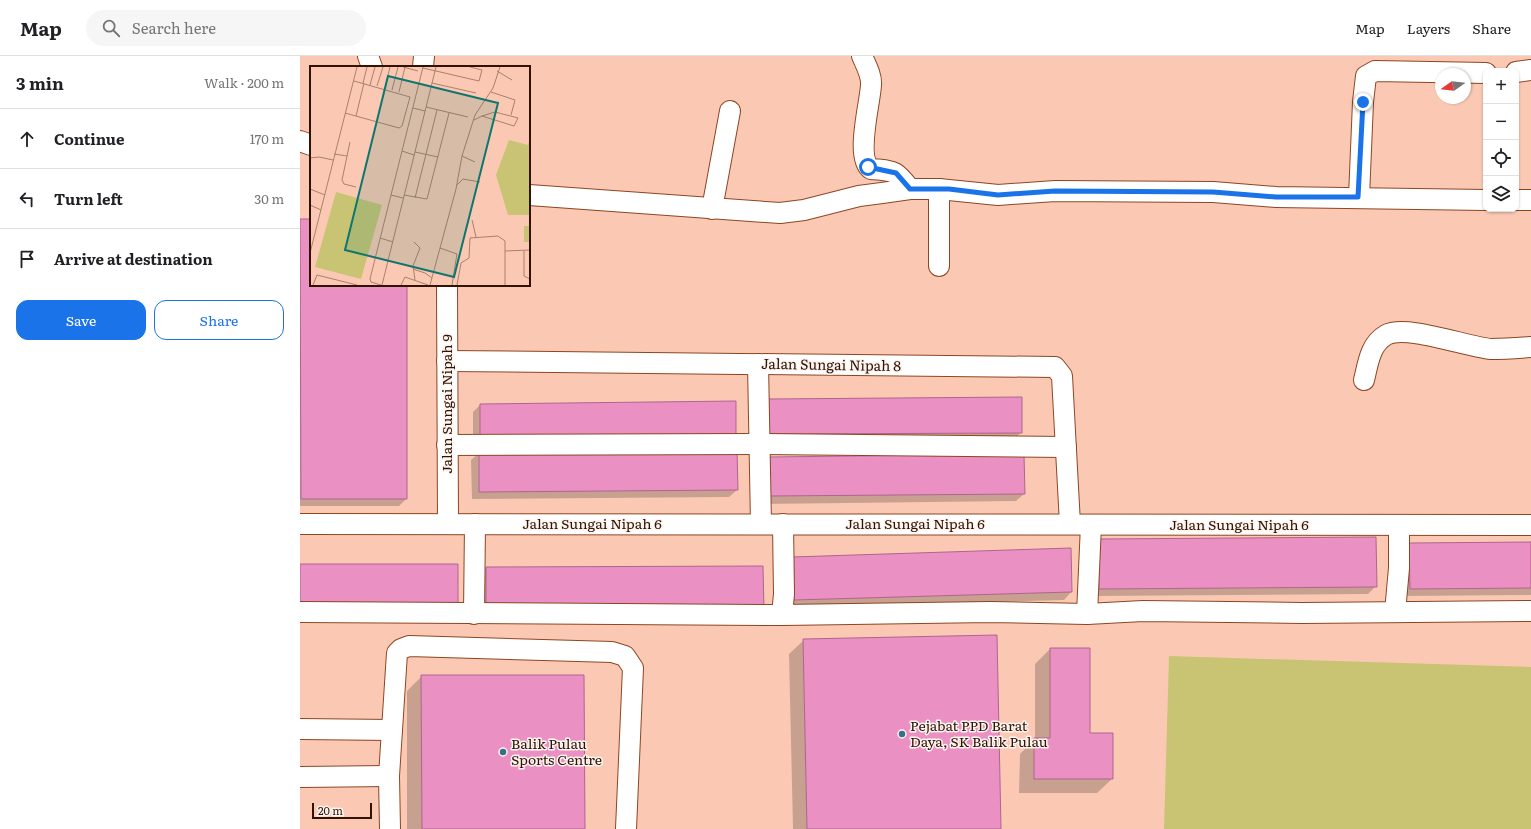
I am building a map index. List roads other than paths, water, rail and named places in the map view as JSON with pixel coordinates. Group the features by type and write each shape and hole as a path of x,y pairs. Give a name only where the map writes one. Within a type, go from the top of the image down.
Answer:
{"street":[{"path":"368,56 372,66"},
{"path":"423,66 424,56"},
{"path":"862,56 871,85 864,138 865,162 871,169 896,173 910,189"},
{"path":"1519,72 1531,70"},
{"path":"1358,197 1366,76 1374,71 1483,73"},
{"path":"712,208 730,111"},
{"path":"300,141 310,145"},
{"path":"530,195 780,213 804,210 859,196 910,189 939,189 998,195 1055,191 1213,192 1276,197 1483,200"},
{"path":"939,189 939,266"},
{"path":"1519,200 1531,200"},
{"name":"Jalan Sungai Nipah 9","path":"447,286 448,524"},
{"path":"1364,380 1375,344 1386,335 1394,332 1422,335 1490,349 1531,347"},
{"name":"Jalan Sungai Nipah 8","path":"447,361 1055,367 1062,376 1070,524"},
{"path":"758,364 761,524"},
{"path":"447,445 760,444 1066,447"},
{"name":"Jalan Sungai Nipah 6","path":"300,524 1531,525"},
{"path":"474,614 475,524"},
{"path":"782,614 784,594 783,524"},
{"path":"1087,614 1091,524"},
{"path":"1395,612 1399,568 1399,524"},
{"path":"300,612 474,614 990,612 1087,614 1143,611 1215,613 1531,611"},
{"path":"390,829 390,776 397,653 401,649 409,646 612,652 625,656 633,668 626,829"},
{"path":"300,729 392,730"},
{"path":"300,777 390,776"}],"place":[{"name":"Pejabat PPD Barat Daya, SK Balik Pulau","path":"902,734"},
{"name":"Balik Pulau Sports Centre","path":"503,752"}]}
